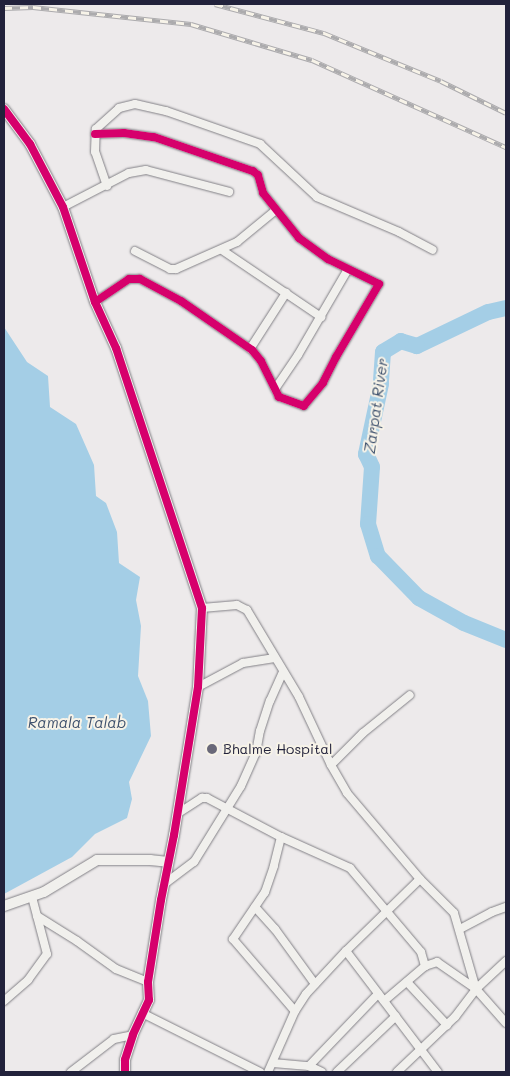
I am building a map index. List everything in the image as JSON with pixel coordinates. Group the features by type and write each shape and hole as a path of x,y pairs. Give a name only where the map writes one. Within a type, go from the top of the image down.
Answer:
{"street":[{"path":"107,186 96,157 95,134 98,126 120,108 135,104 166,111 263,146 306,188 328,203 400,232 433,250"},
{"path":"4,109 30,144 63,207 95,302 116,348 202,608 198,687 163,885 148,982 149,1000 133,1035 125,1060 125,1072"},
{"path":"95,134 124,133 154,138 253,171 258,177 260,190 303,242 378,283 379,286 336,357 323,383 304,406 279,397 261,361 250,349 181,301 140,279 129,280 95,302"},
{"path":"63,207 129,173 149,170 229,192"},
{"path":"135,251 173,270 237,242 276,210"},
{"path":"222,250 321,317"},
{"path":"274,389 321,317 348,268"},
{"path":"250,349 286,293"},
{"path":"202,608 236,605 242,607 250,615 299,697 331,765 348,793 366,818 420,879 454,912 476,990"},
{"path":"198,687 243,663 275,658"},
{"path":"163,885 194,862 228,808 256,753 268,705 283,672"},
{"path":"331,765 363,733 410,695"},
{"path":"177,814 204,798 350,868 421,952 425,966"},
{"path":"282,837 270,880 255,907 233,939 295,1011"},
{"path":"4,906 32,897 97,860 168,862"},
{"path":"268,1072 295,1011 315,984 420,879"},
{"path":"4,1001 28,980 47,954 32,897"},
{"path":"255,907 275,929 315,984"},
{"path":"460,929 492,912 506,907"},
{"path":"37,916 78,941 116,969 148,982"},
{"path":"346,951 438,1072"},
{"path":"397,1072 447,1025 476,990 506,961"},
{"path":"384,1001 425,966 437,962 476,990 506,1024"},
{"path":"407,982 447,1025"},
{"path":"309,1066 378,994"},
{"path":"142,1013 260,1072"},
{"path":"337,1072 396,1016"},
{"path":"71,1072 114,1039 133,1035"},
{"path":"273,1063 309,1066 322,1072"}],"water":[{"name":"Ramala Talab","path":"4,327 27,362 48,376 50,407 76,424 94,465 96,496 106,503 117,532 119,563 140,577 136,600 141,626 138,676 148,701 151,736 129,782 132,799 127,818 95,834 72,857 4,894"}],"waterway":[{"name":"Zarpat River","path":"506,308 488,312 417,346 401,341 383,352 381,384 366,454 372,467 368,524 378,556 419,598 464,623 506,640"}],"railway":[{"path":"215,4 324,33 441,81 506,113"},
{"path":"4,8 33,7 191,24 312,60 506,147"}],"cycle path":[{"path":"4,109 30,144 63,207 95,302 116,348 202,608 198,687 148,982 149,1000 133,1035 125,1060 125,1072"},
{"path":"95,134 124,133 154,137 253,171 258,175 263,193 299,238 328,259 379,284 323,383 304,406 279,397 261,361 252,350 181,301 140,279 129,279 95,302"}],"place":[{"name":"Bhalme Hospital","path":"212,749"}]}
